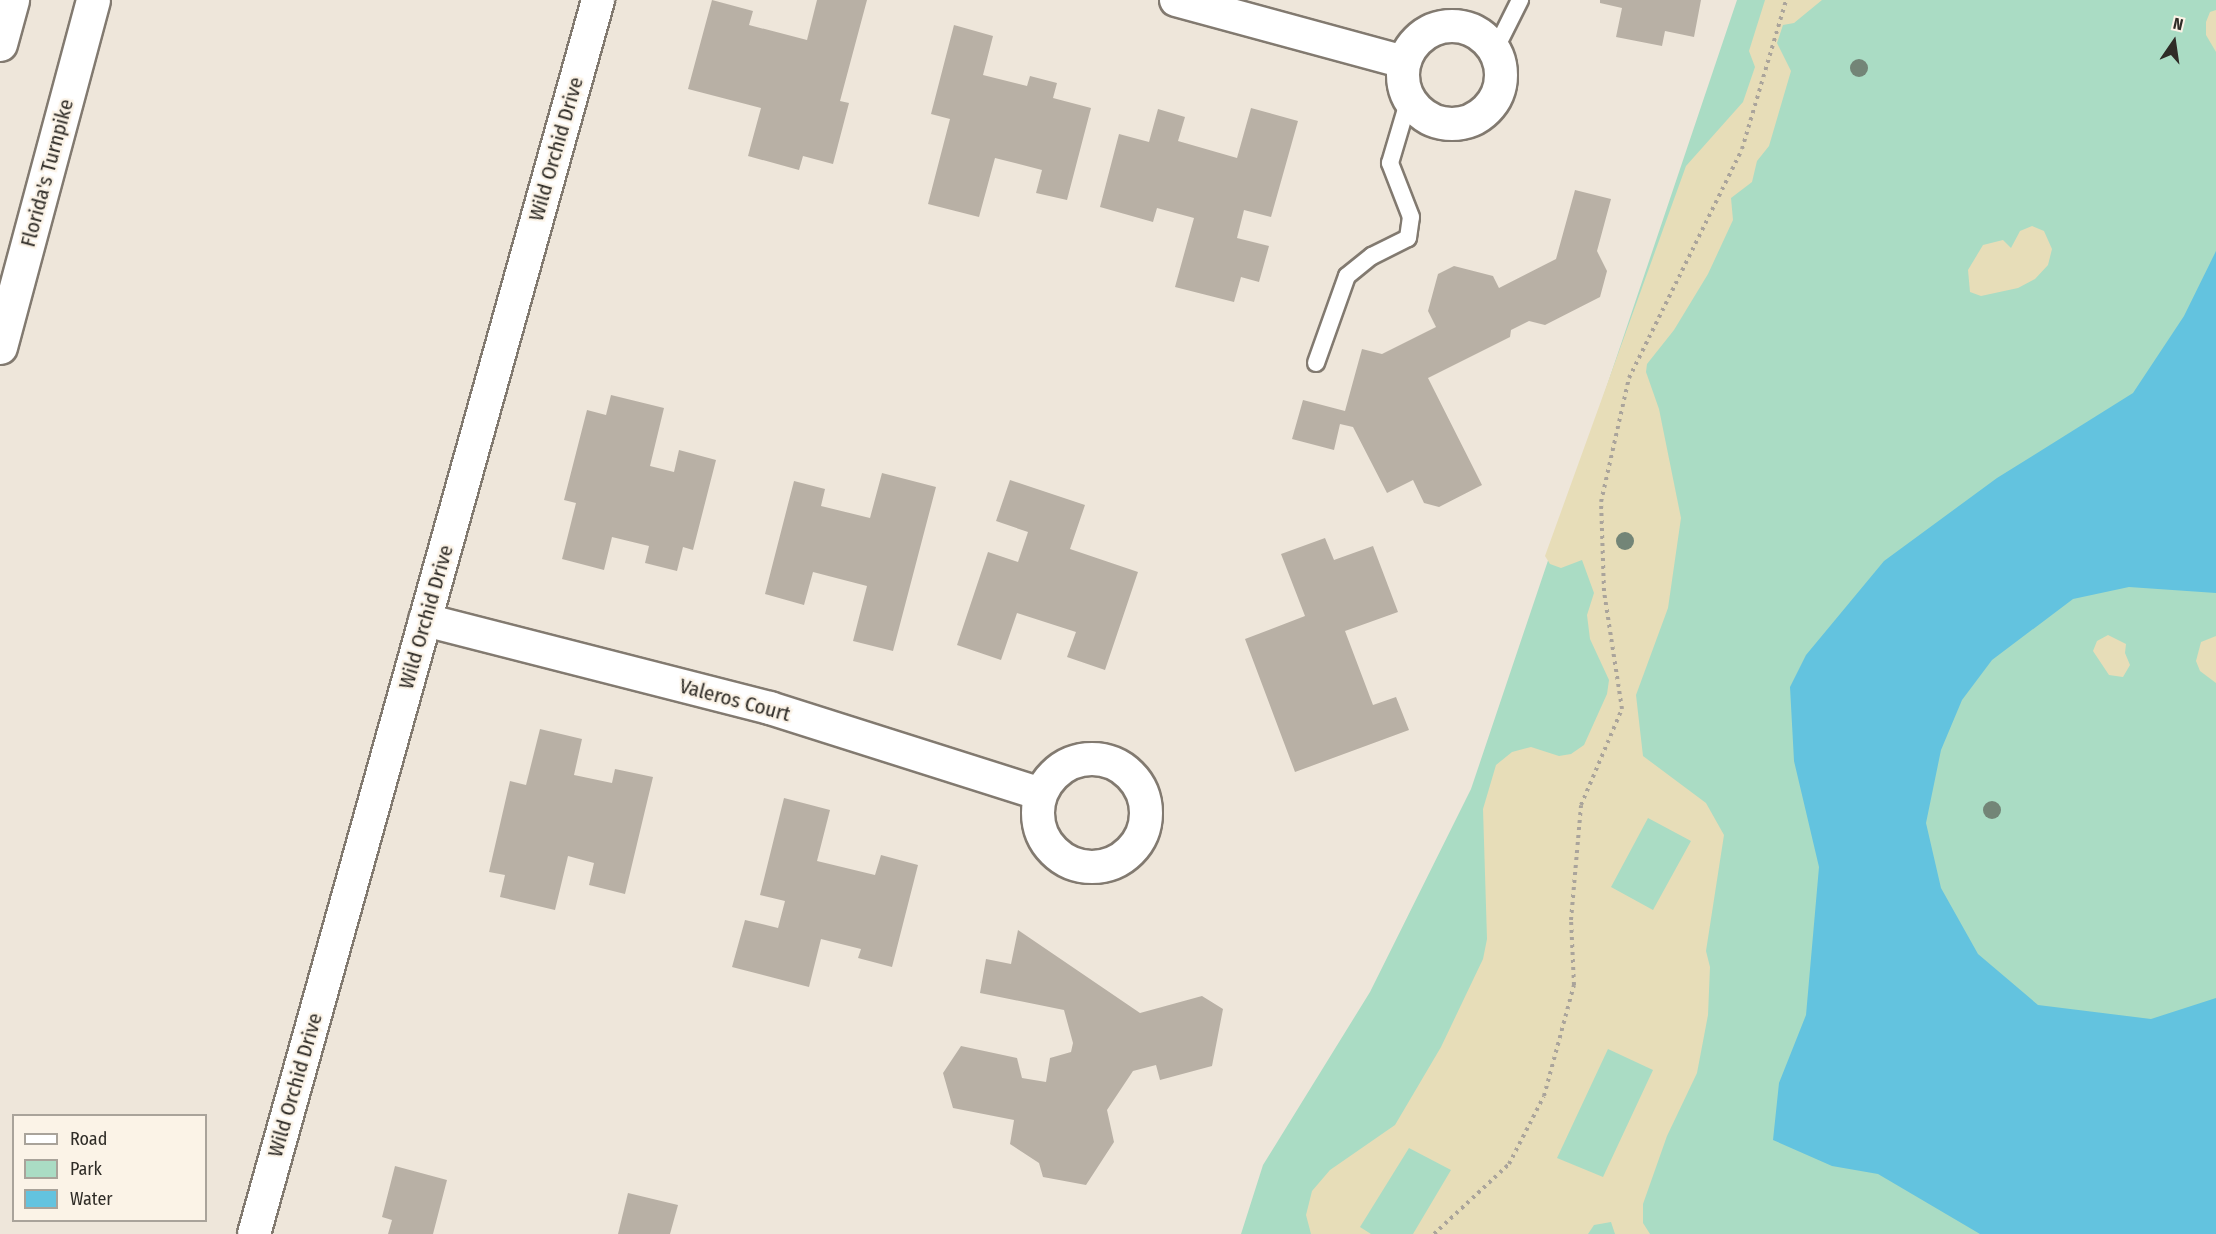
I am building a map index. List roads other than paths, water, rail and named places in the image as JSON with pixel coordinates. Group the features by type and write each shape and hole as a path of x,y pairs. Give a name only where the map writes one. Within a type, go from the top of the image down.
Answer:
{"highway":[{"path":"0,44 12,0"},
{"name":"Florida's Turnpike","path":"0,347 93,0"}],"street":[{"name":"Wild Orchid Drive","path":"254,1234 598,0"},
{"path":"1176,0 1404,62"},
{"path":"1446,26 1465,27 1483,36 1495,50 1501,69 1500,88 1491,105 1476,118 1458,123 1439,122 1422,113 1409,99 1403,81 1404,62 1420,38 1446,26"},
{"name":"Valeros Court","path":"425,620 770,708 1041,794"}],"lane":[{"path":"1495,50 1520,0"},
{"path":"1316,363 1347,276 1372,256 1408,238 1411,217 1390,162 1409,99"}],"water":[{"path":"2216,251 2216,593 2129,587 2073,599 1992,660 1962,700 1941,750 1926,823 1941,888 1978,954 2038,1005 2151,1019 2216,998 2216,1234 1980,1234 1878,1174 1832,1166 1773,1140 1779,1083 1806,1015 1819,867 1794,761 1790,687 1806,655 1884,561 1997,478 2133,393 2184,316"}]}
